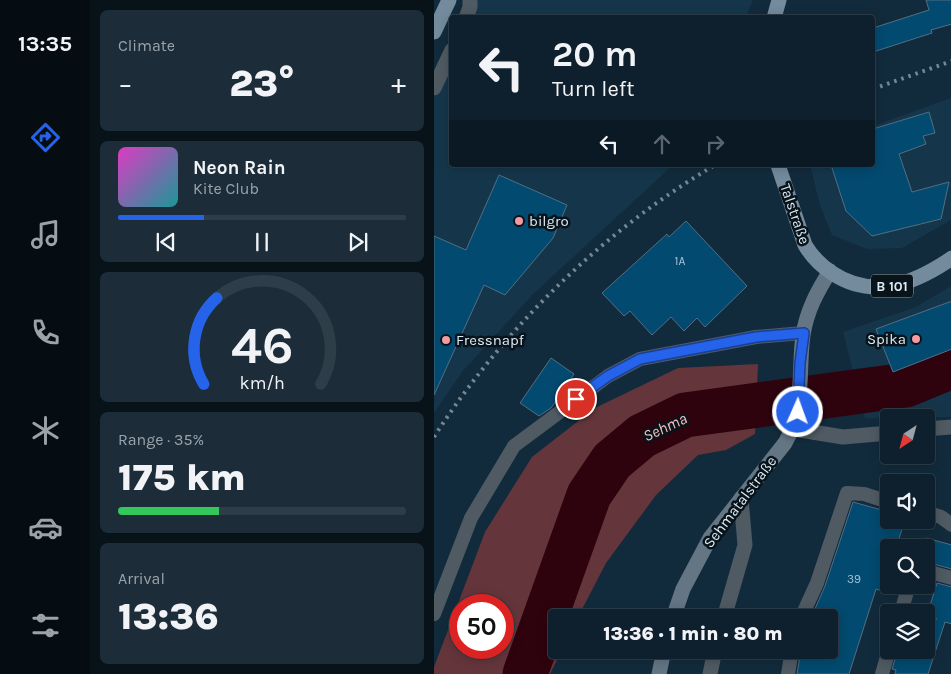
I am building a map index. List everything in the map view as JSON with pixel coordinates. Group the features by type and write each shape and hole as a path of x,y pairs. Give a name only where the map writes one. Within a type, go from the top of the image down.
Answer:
{"main road":[{"path":"434,32 449,0"},
{"path":"775,15 779,0"},
{"name":"Talstraße","path":"779,167 805,245 811,256 830,272 849,282 875,288 895,285 920,277 951,258"},
{"name":"Sehmatalstraße","path":"676,609 683,589 710,538 794,429 798,412 800,363 804,333 811,303 830,272"},
{"path":"659,674 662,659"}],"street":[{"path":"467,15 470,0"},
{"path":"434,88 449,56"},
{"path":"935,429 951,427"},
{"path":"794,429 843,437 880,434"},
{"path":"727,609 745,545 741,498"},
{"path":"710,674 713,659"}],"lane":[{"path":"434,614 471,518 514,446 608,376 640,359 756,337 804,333"},
{"path":"805,609 817,583 847,493 864,494 880,499"},
{"path":"935,515 951,525"},
{"path":"935,574 951,578"},
{"path":"788,674 790,659"},
{"path":"882,674 887,659"}],"shaded area":[{"path":"478,0 753,0 747,15 471,15"},
{"path":"449,64 449,167 671,167 532,295 462,372 434,413 434,98"},
{"path":"951,98 951,220 902,248 867,249 832,235 820,205 810,167 875,167 875,125"},
{"path":"951,286 951,417 935,417 935,409 880,409 880,418 865,418 843,332 916,307"},
{"path":"758,364 755,434 726,450 698,455 656,495 606,563 582,609 548,609 548,659 558,659 550,674 434,674 434,667 449,627 449,659 514,659 514,594 462,594 485,532 532,457 595,408 678,368"}],"building":[{"path":"926,0 952,0 952,24 931,30 932,33 875,51 875,27 929,10"},
{"path":"929,112 935,133 923,136 926,144 899,154 912,192 949,182 941,219 872,236 846,211 832,167 875,167 875,128"},
{"name":"bilgro","path":"499,175 567,205 553,238 505,295 484,285 434,395 434,236 466,250"},
{"path":"686,221 747,286 705,327 697,318 684,331 671,317 652,335 630,311 624,316 602,293 667,234 669,237"},
{"name":"Spika","path":"952,301 952,349 893,372 876,329"},
{"path":"551,358 574,374 551,408 539,416 520,403"},
{"path":"853,502 880,510 880,529 902,529 899,539 880,539 880,590 876,589 849,674 797,674 800,659 838,659 838,609 815,609 825,586"},
{"path":"935,540 952,545 952,569 935,564"},
{"path":"937,583 952,587 952,624 945,622 935,653 935,618 937,619 935,618 935,604 930,604"},
{"path":"895,659 933,659 928,674 895,674 896,670 892,669"}],"waterway":[{"name":"Sehma","path":"525,674 589,495 612,461 642,436 685,415 906,385 952,366"}],"railway":[{"path":"875,88 952,61"},
{"path":"434,437 492,358 524,320 559,285 595,251 634,220 712,167"}],"place":[{"name":"bilgro","path":"519,221"},
{"name":"Spika","path":"916,339"},
{"name":"Fressnapf","path":"446,340"}],"route":[{"path":"576,399 608,376 640,359 756,337 804,333 800,363 798,412"}]}
